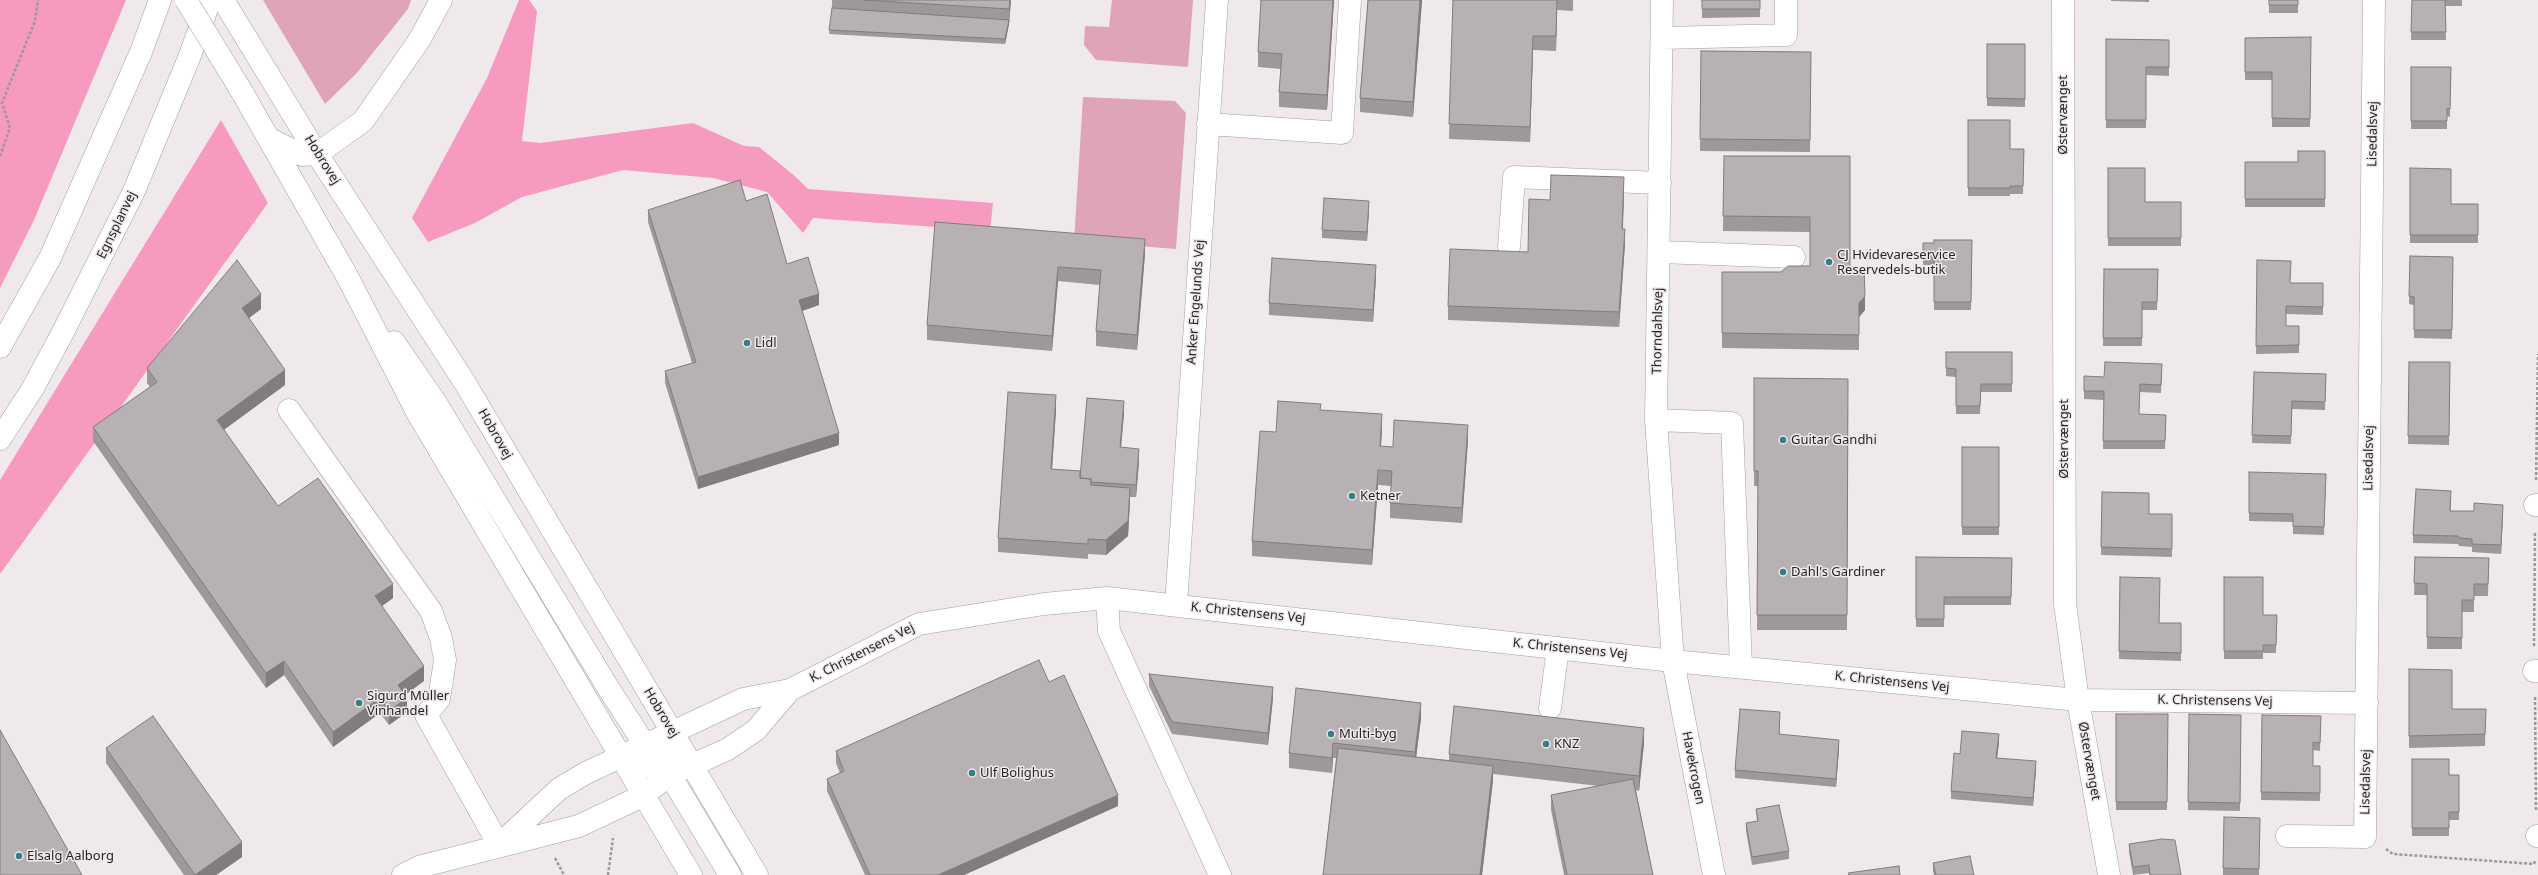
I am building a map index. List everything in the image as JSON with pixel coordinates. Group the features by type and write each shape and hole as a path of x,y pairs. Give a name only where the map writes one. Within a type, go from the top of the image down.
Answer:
{"street":[{"path":"0,347 50,258 141,52 160,0"},
{"path":"186,0 270,139 347,276 418,414 620,756 642,796 691,875"},
{"name":"Egnsplanvej","path":"0,439 33,388 134,191 189,58 210,0"},
{"name":"Hobrovej","path":"223,0 317,154 465,382 757,875"},
{"path":"270,139 302,154 317,154 363,121 420,39 440,0"},
{"name":"Anker Engelunds Vej","path":"1176,605 1217,0"},
{"path":"1208,124 1342,133 1350,0"},
{"name":"Thorndahlsvej","path":"1662,0 1660,252 1656,420 1672,661"},
{"path":"1662,38 1786,35 1786,0"},
{"name":"Østervænget","path":"2063,0 2065,604 2078,700 2109,875"},
{"name":"Lisedalsvej","path":"2287,836 2365,837 2374,0"},
{"path":"1509,247 1514,177 1660,183"},
{"path":"1660,252 1794,257"},
{"path":"347,276 436,403 606,686 645,745 692,765"},
{"path":"289,410 431,611 441,638 445,660 439,699 426,715 499,845"},
{"path":"1656,420 1732,423 1742,667"},
{"path":"1107,598 1109,632 1220,875"},
{"name":"K. Christensens Vej","path":"499,845 559,789 586,772 743,699 790,690 919,624 1044,604 1107,598 1672,661 2078,700 2367,703"},
{"path":"1550,708 1558,648"},
{"name":"Havekrogen","path":"1672,661 1714,875"},
{"name":"K. Christensens Vej","path":"415,872 499,845 579,826 642,796 670,775 728,749 756,730 790,690"},
{"path":"620,756 670,775 730,875"}],"path":[{"path":"0,156 10,128 2,103 35,21 38,0"},
{"path":"608,875 618,807"}],"shaded area":[{"path":"0,0 126,0 34,220 0,288"},
{"path":"263,0 411,0 408,9 356,74 325,104"},
{"path":"519,0 529,0 537,11 522,141 540,143 693,123 744,146 759,147 796,177 808,189 993,203 990,231 813,218 803,233 767,192 713,178 623,170 522,197 475,223 428,242 412,218 487,78"},
{"path":"1112,0 1193,0 1188,67 1096,60 1084,45 1085,26 1109,27"},
{"path":"1083,97 1175,101 1186,113 1176,249 1074,241"},
{"path":"221,120 268,203 0,574 0,480"}],"building":[{"path":"865,0 1010,0 1009,9"},
{"path":"1261,0 1333,0 1327,95 1279,92 1282,54 1258,52"},
{"path":"1368,0 1420,0 1413,102 1360,98"},
{"path":"1453,0 1557,0 1556,36 1533,36 1530,127 1449,124"},
{"path":"1702,0 1760,0 1760,9 1702,9"},
{"path":"2269,0 2298,0 2298,5 2269,5"},
{"path":"2412,0 2445,0 2446,32 2411,32"},
{"path":"832,8 1009,20 1005,39 829,30"},
{"path":"2311,37 2310,119 2272,118 2272,72 2245,72 2245,38"},
{"path":"2106,39 2169,40 2169,67 2146,67 2146,120 2106,120"},
{"path":"1987,44 2025,44 2025,99 1987,98"},
{"path":"1701,51 1811,52 1810,140 1700,139"},
{"path":"2411,67 2451,67 2450,109 2447,108 2447,121 2411,121"},
{"path":"1968,120 2010,120 2010,149 2024,149 2023,186 2010,186 2010,188 1968,188"},
{"path":"2298,151 2325,151 2325,199 2245,199 2245,162 2298,162"},
{"path":"1724,156 1850,156 1850,267 1864,267 1865,296 1859,303 1859,335 1722,333 1722,272 1781,272 1788,266 1810,266 1810,217 1723,216"},
{"path":"2108,168 2145,168 2145,202 2181,202 2181,238 2108,238"},
{"path":"2410,168 2451,169 2451,204 2478,204 2478,235 2410,235"},
{"path":"1551,175 1624,177 1622,229 1625,229 1619,312 1448,306 1450,249 1528,252 1529,199 1550,200"},
{"name":"Lidl","path":"740,180 746,201 767,194 787,264 808,257 819,294 799,300 839,433 698,477 665,371 696,362 648,210"},
{"path":"1324,198 1369,201 1367,232 1322,230"},
{"path":"935,222 1145,239 1137,335 1096,331 1101,270 1058,267 1052,336 927,325"},
{"path":"1934,240 1972,240 1971,302 1934,302 1934,257 1923,257 1923,243 1934,243"},
{"path":"2410,256 2453,257 2452,330 2414,330 2414,297 2409,296"},
{"path":"1272,258 1376,265 1373,310 1269,303"},
{"path":"237,260 261,294 242,308 285,370 217,420 278,506 318,478 393,584 375,596 424,666 398,685 407,698 389,711 380,698 333,732 284,661 266,673 93,427 157,382 147,368"},
{"path":"2257,260 2291,261 2290,283 2323,283 2323,307 2286,306 2286,326 2299,326 2299,345 2256,346"},
{"path":"2104,269 2158,269 2157,302 2142,302 2142,338 2103,338"},
{"path":"1946,352 2012,352 2012,384 1981,384 1980,406 1956,406 1956,369 1946,368"},
{"path":"2105,362 2162,364 2161,385 2140,384 2139,414 2166,415 2165,441 2103,441 2104,391 2084,391 2084,376 2104,377"},
{"path":"2409,362 2450,362 2449,436 2408,436"},
{"path":"2254,372 2326,374 2325,402 2292,401 2291,436 2252,435"},
{"path":"1754,378 1848,379 1847,615 1757,615 1758,471 1754,471"},
{"path":"1008,392 1056,395 1051,469 1080,471 1080,478 1091,479 1091,485 1130,488 1128,521 1106,540 1088,539 1088,544 998,538"},
{"path":"1087,398 1124,401 1120,447 1139,449 1136,485 1091,482 1091,479 1080,478"},
{"path":"1278,401 1321,404 1320,410 1382,414 1380,446 1393,447 1394,420 1468,425 1462,508 1390,503 1392,471 1378,470 1372,550 1252,541 1260,431 1276,432"},
{"path":"1962,447 1999,447 1999,527 1962,527"},
{"path":"2249,472 2326,474 2324,527 2293,526 2293,514 2249,513"},
{"path":"2416,489 2451,491 2450,511 2474,511 2474,503 2503,505 2501,545 2472,544 2472,539 2459,538 2458,536 2413,535"},
{"path":"2102,492 2149,493 2149,514 2172,514 2172,549 2101,547"},
{"path":"1916,557 2012,558 2011,597 1944,597 1944,619 1916,619"},
{"path":"2415,557 2489,558 2488,584 2474,584 2474,600 2462,600 2462,638 2427,637 2427,584 2414,583"},
{"path":"2120,577 2160,578 2159,623 2181,623 2181,653 2119,651"},
{"path":"2224,577 2263,577 2263,615 2277,615 2276,645 2263,645 2263,651 2224,651"},
{"name":"Ulf Bolighus","path":"1039,660 1049,682 1064,675 1118,795 938,875 870,875 827,779 844,771 836,751"},
{"path":"2409,669 2452,670 2452,709 2486,709 2485,734 2409,736"},
{"path":"1149,674 1273,687 1268,733 1172,722"},
{"path":"1296,688 1421,703 1415,752 1333,743 1332,758 1289,753"},
{"path":"1454,706 1644,728 1639,776 1449,754"},
{"path":"1740,709 1780,712 1779,734 1839,740 1836,779 1735,770"},
{"path":"2116,714 2168,714 2167,802 2116,802"},
{"path":"2189,714 2241,715 2240,803 2188,802"},
{"path":"2262,715 2321,716 2320,743 2313,742 2313,766 2320,766 2320,793 2261,792"},
{"path":"153,716 242,842 195,875 106,748"},
{"path":"0,730 82,875 0,875"},
{"path":"1962,731 1999,734 1996,758 2036,761 2033,798 1951,791 1954,753 1960,754"},
{"path":"1338,748 1493,766 1480,875 1323,875"},
{"path":"2412,759 2449,759 2449,775 2459,775 2459,812 2449,812 2449,828 2412,828"},
{"path":"1633,779 1653,875 1567,875 1551,795"},
{"path":"1779,805 1789,851 1752,857 1746,823 1758,821 1756,809"},
{"path":"2224,817 2260,818 2259,869 2223,868"},
{"path":"2162,839 2175,840 2181,875 2150,875 2149,865 2133,867 2129,844"},
{"path":"1970,856 1974,875 1936,875 1933,863"},
{"path":"1899,866 1900,875 1849,875 1848,873"}],"place":[{"name":"CJ Hvidevareservice Reservedels-butik","path":"1829,262"},
{"name":"Lidl","path":"747,343"},
{"name":"Guitar Gandhi","path":"1783,440"},
{"name":"Ketner","path":"1352,496"},
{"name":"Dahl's Gardiner","path":"1783,572"},
{"name":"Sigurd Müller Vinhandel","path":"359,703"},
{"name":"Multi-byg","path":"1331,734"},
{"name":"KNZ","path":"1546,744"},
{"name":"Ulf Bolighus","path":"972,773"},
{"name":"Elsalg Aalborg","path":"19,856"}]}
